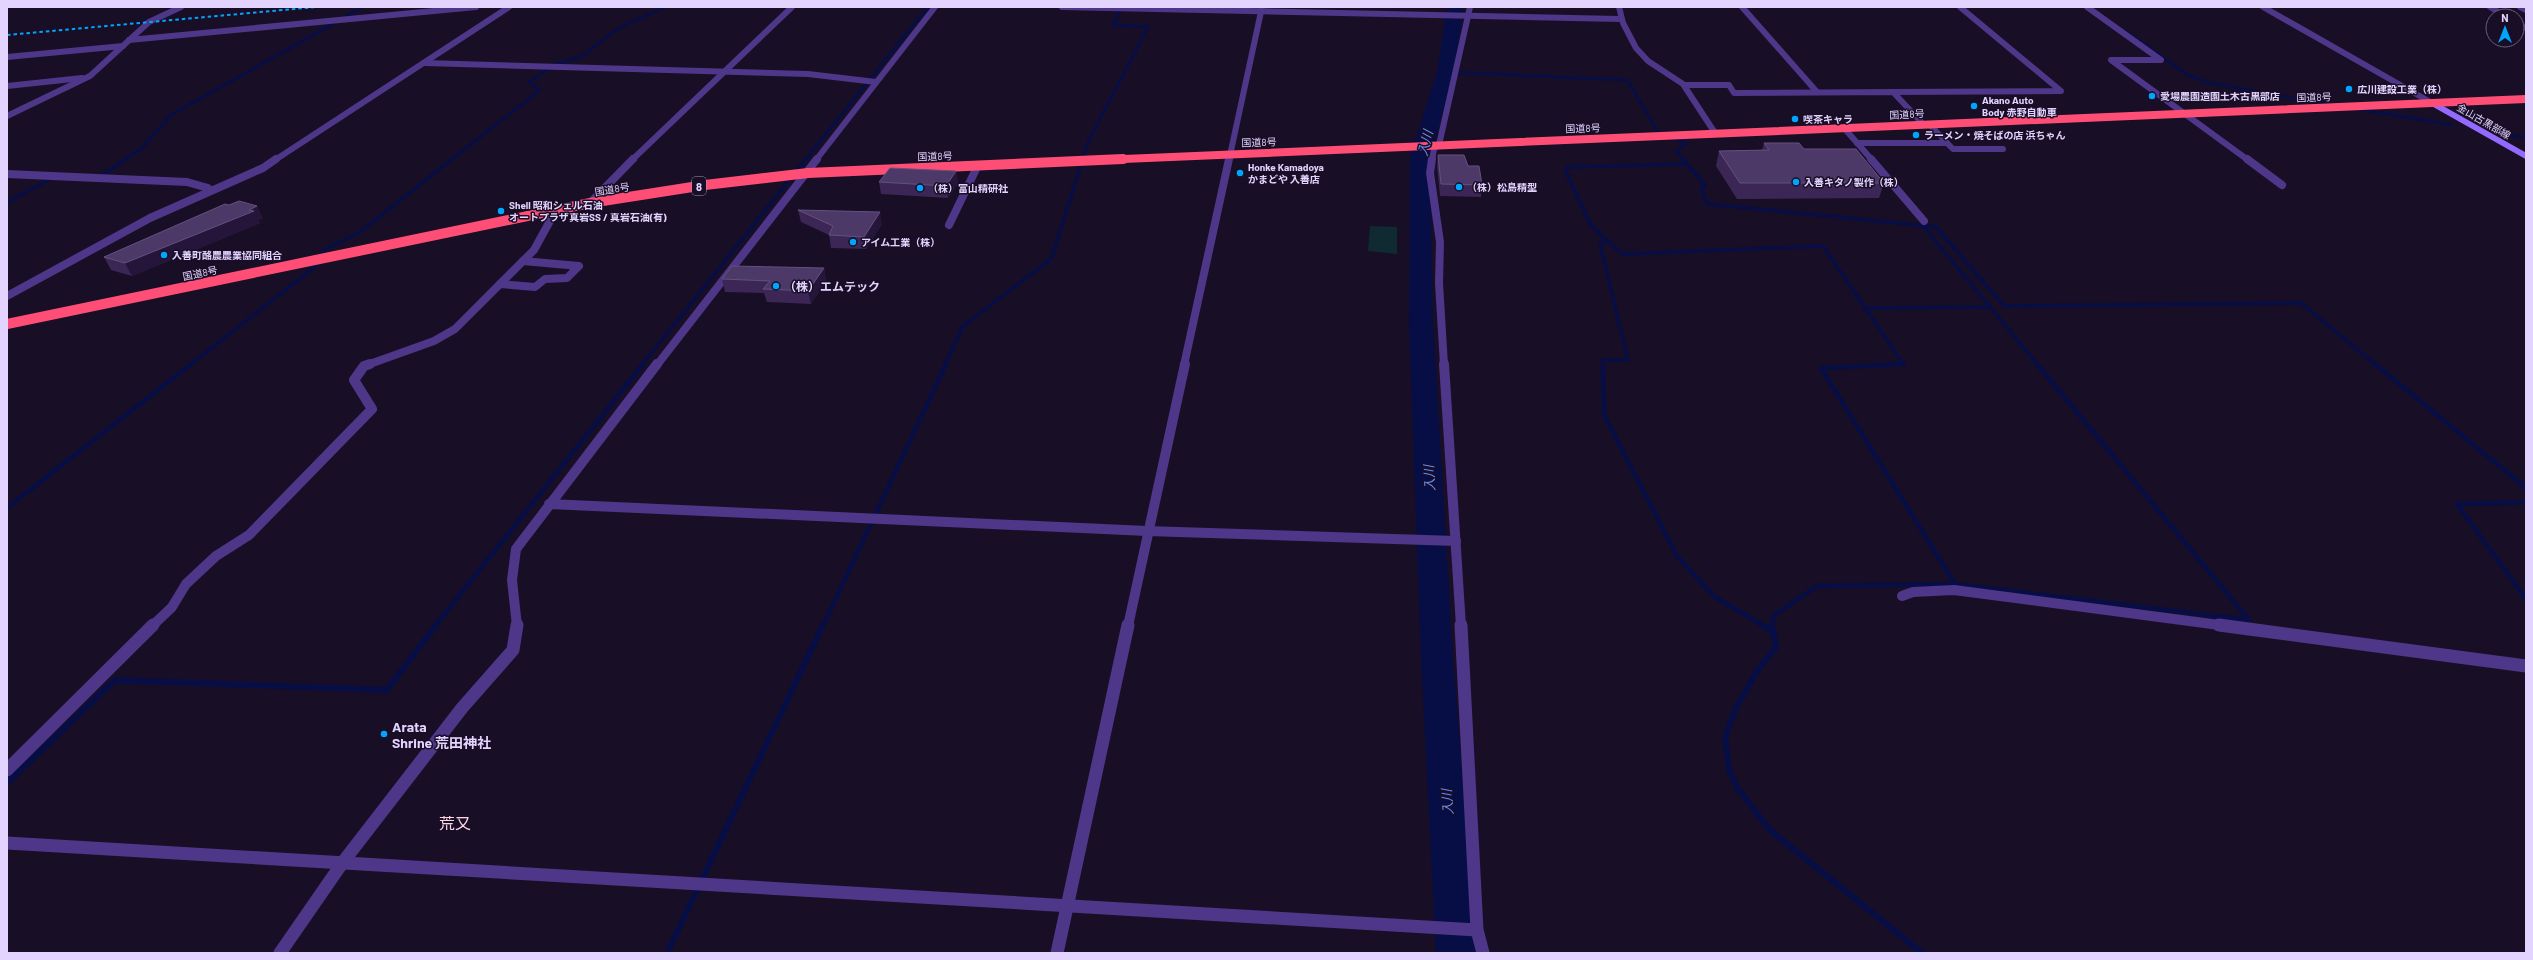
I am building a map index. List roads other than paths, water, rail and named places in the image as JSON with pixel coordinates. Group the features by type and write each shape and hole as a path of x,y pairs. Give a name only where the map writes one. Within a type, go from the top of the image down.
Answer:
{"highway":[{"name":"国道8号","path":"7,324 590,203 705,185 808,173 1404,146 2526,99"}],"main road":[{"name":"金山古黒部線","path":"2432,103 2526,156"}],"street":[{"path":"7,116 86,78 155,18 181,7"},
{"path":"129,40 476,7"},
{"path":"7,296 150,218 263,168 509,7"},
{"path":"590,203 792,7"},
{"path":"280,953 343,862 462,708 513,650 517,627 512,580 516,549 548,504 726,274 808,173 876,82 935,7"},
{"path":"1062,7 1262,9 1468,16 1620,19"},
{"path":"1470,7 1439,145 1434,149 1430,173 1440,242 1438,283 1452,541 1477,930 1483,953"},
{"path":"1619,7 1620,19 1641,55 1656,66 1672,73 1685,85 1715,133"},
{"path":"1742,7 1817,92"},
{"path":"1685,85 1729,85 1734,93 2061,91 1960,7"},
{"path":"2087,7 2161,60 2111,60 2282,185"},
{"path":"2263,7 2432,103"},
{"path":"2520,7 2526,10"},
{"path":"1057,953 1147,531 1262,9"},
{"path":"7,57 123,46"},
{"path":"425,63 725,71 819,75 876,82"},
{"path":"7,86 86,78"},
{"path":"1893,92 1953,149 2003,149"},
{"path":"1844,128 1924,221"},
{"path":"1857,143 1947,143"},
{"path":"949,225 978,165"},
{"path":"7,174 187,182 208,188 210,191"},
{"path":"7,770 172,607 186,584 216,556 249,535 372,409 354,380 364,366 441,337 455,329 534,250 556,210"},
{"path":"500,284 535,287 545,279 567,278 579,266 523,262"},
{"path":"548,504 1147,531 1452,541"},
{"path":"1902,596 1913,592 1954,590 2526,666"},
{"path":"7,843 1067,905 1419,928 1477,930"}],"waterway":[{"path":"124,160 141,149 171,115 363,7"},
{"path":"451,160 540,90 529,82 554,65 582,56 619,28 665,7"},
{"path":"805,160 928,7"},
{"path":"1082,160 1089,140 1148,27 1113,25 1121,7"},
{"name":"入川","path":"1455,7 1446,72 1420,156 1421,325 1437,658 1456,953"},
{"path":"2125,31 2188,75 2210,83 2332,105"},
{"path":"1446,72 1627,80 1659,133 1663,135"},
{"path":"2357,109 2452,125"},
{"path":"2494,132 2526,138"},
{"path":"1670,137 1687,143 1676,151 1684,160"},
{"path":"100,177 126,159"},
{"path":"190,365 316,266 324,250 360,232 452,159"},
{"path":"642,365 806,159"},
{"path":"945,365 963,326 1051,259 1083,159"},
{"path":"1683,159 1705,185 1701,190 1708,204 1936,227 2004,306 2301,303 2376,365"},
{"path":"1607,241 1591,225 1565,170 1568,167 1686,164"},
{"path":"7,202 51,179"},
{"path":"1923,226 1990,307"},
{"path":"1603,364 1603,360 1628,360 1600,244 1607,241"},
{"path":"1607,241 1623,254 1823,246 1865,308"},
{"path":"1865,308 1990,307"},
{"path":"1990,307 2038,365"},
{"path":"1865,308 1904,365"},
{"path":"7,508 191,364"},
{"path":"435,626 643,364"},
{"path":"823,626 946,364"},
{"path":"1603,364 1604,415 1677,556 1715,597 1764,626"},
{"path":"1903,364 1821,368 1955,584"},
{"path":"1955,584 2249,620 2037,364"},
{"path":"2375,364 2526,488"},
{"path":"2526,502 2457,504 2526,599"},
{"path":"1772,625 1773,616 1817,586 1955,584"},
{"path":"7,783 115,680 387,690 436,625"},
{"path":"667,953 823,625"},
{"path":"1762,625 1772,631"},
{"path":"1772,625 1776,647 1757,671 1736,708 1725,737 1729,770 1738,789 1770,830 1922,953"}],"railway":[{"path":"7,35 316,7"}],"place":[{"name":"広川建設工業（株）","path":"2349,89"},
{"name":"愛場農園造園土木古黒部店","path":"2152,96"},
{"name":"Akano Auto Body 赤野自動車","path":"1974,106"},
{"name":"喫茶キャラ","path":"1795,119"},
{"name":"ラーメン・焼そばの店 浜ちゃん","path":"1916,135"},
{"name":"Honke Kamadoya かまどや 入善店","path":"1240,173"},
{"name":"入善キタノ製作（株）","path":"1796,182"},
{"name":"（株）松島精型","path":"1459,187"},
{"name":"（株）富山精研社","path":"920,188"},
{"name":"Shell 昭和シェル石油 オートプラザ真岩SS / 真岩石油(有)","path":"501,211"},
{"name":"アイム工業（株）","path":"853,242"},
{"name":"入善町酪農農業協同組合","path":"164,255"},
{"name":"（株）エムテック","path":"776,286"},
{"name":"Arata Shrine 荒田神社","path":"384,734"}],"district":[{"name":"荒又","path":"455,822"}]}
